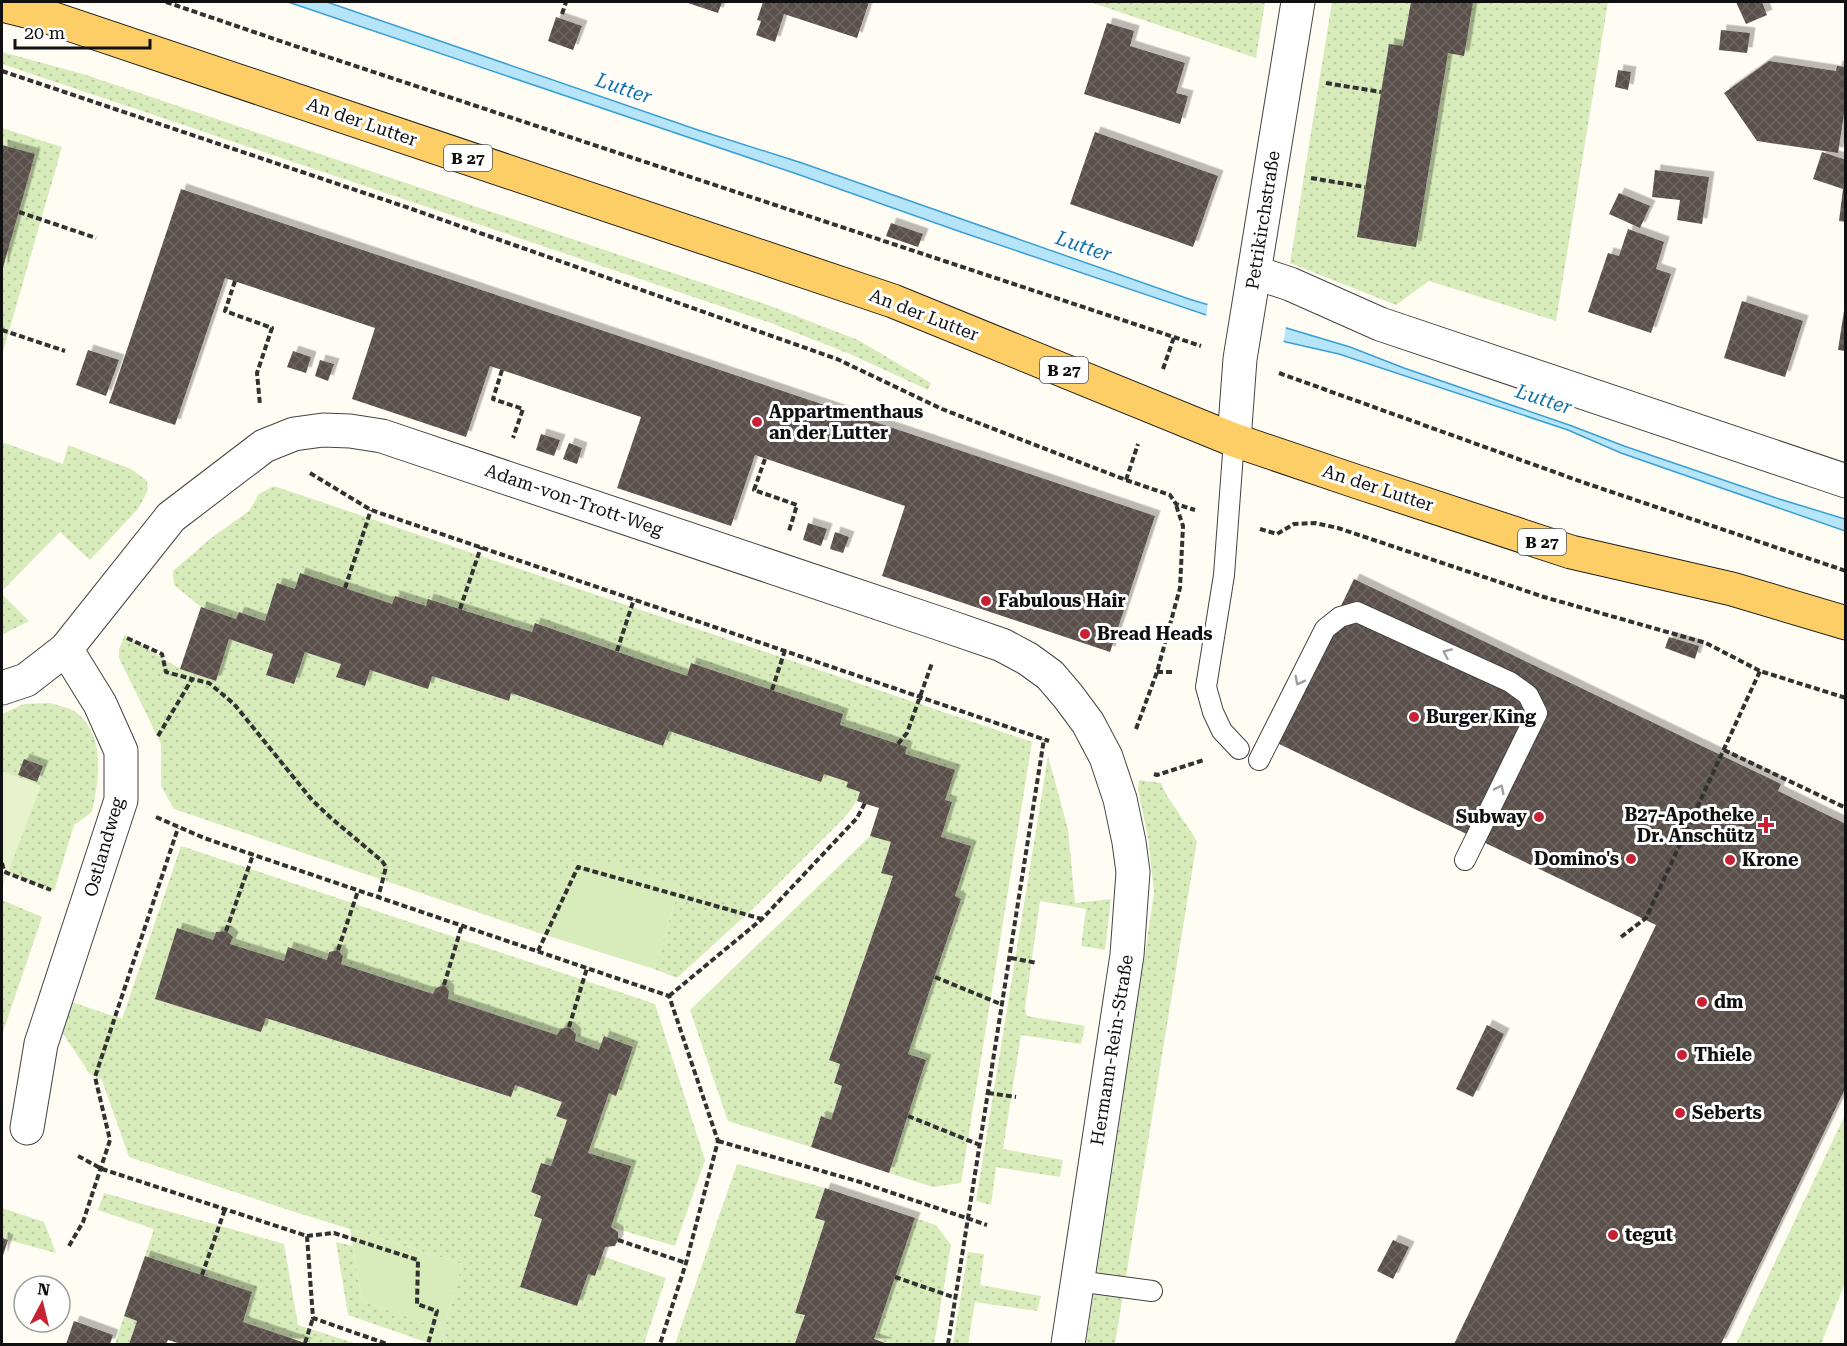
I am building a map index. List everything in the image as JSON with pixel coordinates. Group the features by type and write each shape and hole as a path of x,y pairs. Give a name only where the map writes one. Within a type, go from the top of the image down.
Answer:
{"main road":[{"name":"An der Lutter","path":"2,5 42,15 893,301 1234,440 1571,552 1732,589 1845,623"}],"street":[{"name":"Petrikirchstraße","path":"1234,440 1241,353 1298,2"},
{"path":"1253,280 1290,284 1380,324 1845,481"},
{"name":"Adam-von-Trott-Weg","path":"66,649 171,516 264,446 294,434 323,430 350,431 382,436 1002,645 1028,659 1050,675 1088,723 1106,757"},
{"path":"2,688 26,680 66,649"},
{"name":"Ostlandweg","path":"27,1128 41,1044 121,800 121,751 100,704 66,649"},
{"name":"Hermann-Rein-Straße","path":"1068,1344 1126,954 1133,872 1120,799 1106,757"}],"lane":[{"path":"1234,440 1224,575 1206,687 1213,712 1222,731 1239,749"},
{"path":"1259,760 1325,628 1340,617 1357,612 1510,682 1528,695 1537,713 1465,860"},
{"path":"1077,1281 1152,1291"}],"path":[{"path":"166,2 1241,353 1585,483 1845,570"},
{"path":"562,14 566,2"},
{"path":"2,71 412,209 837,359 942,409 1170,495 1176,504 1183,526 1180,588 1157,672 1139,723 1120,762 1044,739 372,510 264,446"},
{"path":"1286,77 1381,92"},
{"path":"1271,172 1365,187"},
{"path":"19,212 96,238"},
{"path":"235,281 225,311 272,327 257,373"},
{"path":"2,330 65,351"},
{"path":"502,370 493,399 523,409 512,440"},
{"path":"765,459 754,490 798,505 788,534"},
{"path":"1176,504 1277,534 1294,524 1316,523 1338,528 1544,597 1706,643 1760,670 1845,698"},
{"path":"345,588 372,510"},
{"path":"460,609 481,547"},
{"path":"617,651 634,599"},
{"path":"88,620 162,654 166,672 209,683 234,704 312,800 382,861 386,867 378,898"},
{"path":"897,744 907,733 944,625"},
{"path":"772,690 785,650"},
{"path":"1621,937 1646,918 1760,670"},
{"path":"121,751 153,744 192,679"},
{"path":"948,1344 1044,739"},
{"path":"1157,775 1239,749"},
{"path":"1724,750 1845,808"},
{"path":"121,800 178,828 253,855 669,996"},
{"path":"669,996 762,919 857,818 865,803"},
{"path":"69,1246 83,1222 110,1140 95,1077 178,828"},
{"path":"226,930 253,855"},
{"path":"2,863 7,873 87,904"},
{"path":"538,951 578,867 762,919"},
{"path":"338,950 358,891"},
{"path":"444,986 462,925"},
{"path":"1011,958 1037,963"},
{"path":"569,1027 587,968"},
{"path":"935,976 1003,1005"},
{"path":"660,1344 686,1263 718,1141 669,996"},
{"path":"988,1093 1016,1097"},
{"path":"908,1116 980,1146"},
{"path":"718,1141 860,1182 987,1225"},
{"path":"78,1156 102,1169 307,1236 334,1233 418,1260 417,1304 436,1311 428,1344"},
{"path":"202,1275 225,1209"},
{"path":"305,1343 313,1318 307,1236"},
{"path":"618,1240 686,1263"},
{"path":"895,1277 956,1298"},
{"path":"313,1318 387,1344"}],"green space":[{"path":"1090,2 1265,2 1256,58"},
{"path":"1332,2 1608,2 1556,321 1429,281 1396,305 1290,263"},
{"path":"2,52 83,74 765,304 858,340 931,383 928,390 850,354 771,323 2,64"},
{"path":"2,128 62,147 2,355"},
{"path":"2,442 63,464 68,445 131,469 147,481 148,490 138,509 90,560 60,532 2,591"},
{"path":"274,486 1032,742 961,1183 933,1187 889,1173 926,1060 908,1054 961,900 955,896 971,846 941,837 952,803 945,800 905,754 840,725 843,714 692,663 687,676 536,623 532,632 429,599 426,606 395,596 392,604 301,574 295,589 277,583 265,621 239,612 236,619 201,607 174,585 173,571 210,539 249,511 259,494"},
{"path":"2,594 29,621 2,635"},
{"path":"125,635 180,669 215,681 229,639 273,654 266,675 294,684 305,652 341,664 337,677 365,686 370,670 427,688 432,676 508,701 511,693 663,746 669,731 820,782 824,774 848,782 860,792 857,801 845,817 758,904 677,978 654,969 680,886 572,861 539,933 174,809 161,786 161,744 119,658 119,649"},
{"path":"50,703 74,711 86,723 93,734 98,759 97,786 92,812 74,825 54,891 7,873 40,786 2,771 2,714 24,704"},
{"path":"1048,756 1068,829 1075,903 1111,899 1105,950 1081,946 1086,909 1040,901 1025,1008 1027,1016 1085,1026 1081,1044 1021,1035 1003,1149 1063,1160 1060,1177 996,1167 991,1205 976,1201"},
{"path":"2,771 41,786 2,888"},
{"path":"1139,780 1161,783 1197,841 1115,1344 1086,1344 1154,893 1148,837 1138,790"},
{"path":"870,836 891,842 881,872 893,876 829,1060 840,1064 834,1083 842,1086 831,1120 821,1116 811,1147 728,1121 690,1010"},
{"path":"181,846 655,1004 705,1160 675,1246 611,1227 630,1167 588,1153 609,1093 616,1095 633,1047 605,1036 599,1050 575,1041 576,1034 569,1027 561,1029 557,1035 448,999 449,991 444,986 436,988 433,994 341,964 343,956 338,950 329,952 327,960 289,947 284,961 230,944 233,937 225,931 216,932 213,940 156,999 261,1032 266,1018 510,1097 515,1085 562,1102 556,1116 567,1120 551,1166 541,1163 531,1192 541,1196 542,1219 520,1287 577,1306 588,1274 595,1276 602,1256 666,1278 644,1344 440,1344 462,1264 129,1157 102,1080 89,1073 60,1029 69,1001 122,1019"},
{"path":"596,860 680,886 654,969 539,933 571,861"},
{"path":"2,900 42,917 2,1035"},
{"path":"1845,1115 1845,1283 1821,1344 1736,1344"},
{"path":"737,1164 825,1188 815,1218 825,1221 795,1312 805,1315 795,1343 798,1344 675,1344"},
{"path":"104,1193 284,1244 298,1325 357,1344 309,1344 243,1322 252,1292 145,1256 154,1229 98,1210"},
{"path":"2,1208 44,1222 56,1253 8,1240 2,1259"},
{"path":"915,1218 936,1225 951,1245 934,1344 889,1344 874,1339"},
{"path":"350,1229 462,1264 440,1344 420,1340 424,1323 362,1301"},
{"path":"336,1242 353,1246 362,1301 425,1323 420,1340 348,1315"},
{"path":"968,1252 984,1254 980,1285 1041,1296 1037,1311 975,1302 968,1344 953,1344"},
{"path":"124,1316 137,1321 129,1344 115,1344"}],"water":[{"path":"288,2 327,2 698,130 802,163 1189,299 1350,347 1624,446 1845,519 1845,531 1621,453 1568,430 1339,354 1286,342"}],"pier":[{"path":"1208,301 1286,326 1283,345 1206,318"}],"building":[{"path":"685,2 722,2 718,13"},
{"path":"763,2 869,2 857,38 784,14 775,42 756,35 761,21 757,20"},
{"path":"1411,2 1473,2 1464,56 1448,53 1416,247 1357,237 1389,44 1403,46"},
{"path":"1736,2 1762,2 1767,15 1746,24"},
{"path":"556,17 582,26 573,50 548,41"},
{"path":"1107,23 1134,31 1130,46 1185,63 1176,93 1188,96 1180,124 1084,94"},
{"path":"1721,30 1750,33 1747,53 1719,50"},
{"path":"1769,61 1836,71 1837,66 1846,67 1846,101 1838,153 1757,141 1724,93"},
{"path":"1618,70 1631,72 1628,90 1615,87"},
{"path":"1095,132 1218,176 1193,247 1070,204"},
{"path":"2,145 35,154 2,271"},
{"path":"1822,152 1846,160 1846,222 1839,221 1843,189 1813,179"},
{"path":"1655,170 1709,177 1702,224 1677,220 1680,200 1652,197"},
{"name":"Appartmenthaus an der Lutter","path":"181,189 1155,516 1110,652 882,576 905,506 755,455 731,526 617,488 641,417 502,370 490,366 466,437 352,399 375,328 225,278 175,425 109,403"},
{"path":"1619,193 1650,206 1640,228 1609,214"},
{"path":"891,223 923,234 918,247 886,236"},
{"path":"1628,229 1664,242 1656,269 1671,274 1651,333 1588,312 1608,253 1619,256"},
{"path":"1742,301 1803,321 1785,377 1724,358"},
{"path":"1844,311 1846,311 1846,351 1838,350"},
{"path":"88,350 119,360 106,396 76,385"},
{"path":"293,351 311,357 306,373 287,367"},
{"path":"320,360 334,364 328,381 315,376"},
{"path":"541,434 560,440 554,456 536,450"},
{"path":"569,443 582,448 577,464 563,459"},
{"path":"808,523 827,529 821,546 803,540"},
{"path":"835,532 849,537 843,553 830,549"},
{"path":"300,573 392,604 395,596 426,606 428,599 532,632 535,623 687,676 691,663 843,714 840,725 907,747 905,754 955,770 945,800 952,802 941,837 971,846 955,896 961,899 908,1054 926,1060 889,1173 811,1147 821,1116 831,1120 842,1086 834,1083 840,1064 829,1060 893,876 881,873 891,842 870,836 879,808 857,801 860,792 846,787 848,782 824,774 821,782 669,731 663,746 511,693 509,701 432,676 428,689 370,670 365,686 336,677 341,664 305,652 294,684 266,675 273,654 229,639 216,681 180,669 201,607 236,619 239,612 265,621 277,583 295,589"},
{"path":"1354,579 1781,784 1778,791 1846,824 1846,1087 1721,1344 1454,1344 1656,925 1275,742"},
{"path":"1669,637 1699,646 1695,659 1665,648"},
{"path":"24,759 43,766 37,782 18,775"},
{"path":"177,928 213,940 216,932 226,931 233,937 230,944 284,961 288,947 327,960 329,952 338,950 343,956 341,964 433,994 436,988 444,985 449,991 448,999 557,1035 561,1029 569,1027 576,1034 575,1041 599,1050 604,1036 633,1047 616,1096 609,1093 588,1153 631,1166 611,1227 618,1232 618,1240 615,1246 605,1247 595,1276 588,1274 577,1306 520,1287 542,1219 534,1216 541,1196 531,1192 541,1163 551,1166 567,1120 556,1116 562,1102 515,1085 511,1097 266,1018 261,1032 155,999"},
{"path":"1487,1025 1504,1034 1473,1097 1456,1089"},
{"path":"825,1188 915,1218 874,1339 888,1344 795,1343 805,1315 795,1313 825,1221 815,1218"},
{"path":"2,1238 8,1240 2,1258"},
{"path":"1393,1240 1409,1247 1393,1279 1377,1271"},
{"path":"145,1256 252,1292 243,1322 308,1344 181,1344 168,1340 166,1344 129,1344 137,1321 124,1316"},
{"path":"74,1321 113,1335 110,1344 66,1344 69,1334 72,1334"}],"place":[{"name":"Appartmenthaus an der Lutter","path":"757,422"},
{"name":"Fabulous Hair","path":"986,601"},
{"name":"Bread Heads","path":"1085,634"},
{"name":"Burger King","path":"1414,717"},
{"name":"Subway","path":"1539,817"},
{"name":"B27-Apotheke Dr. Anschütz","path":"1766,825"},
{"name":"Domino's","path":"1631,859"},
{"name":"Krone","path":"1730,860"},
{"name":"dm","path":"1702,1002"},
{"name":"Thiele","path":"1682,1055"},
{"name":"Seberts","path":"1680,1113"},
{"name":"tegut","path":"1613,1235"}],"water label":[{"name":"Lutter","path":"624,88"},
{"name":"Lutter","path":"1084,246"},
{"name":"Lutter","path":"1544,399"}]}
